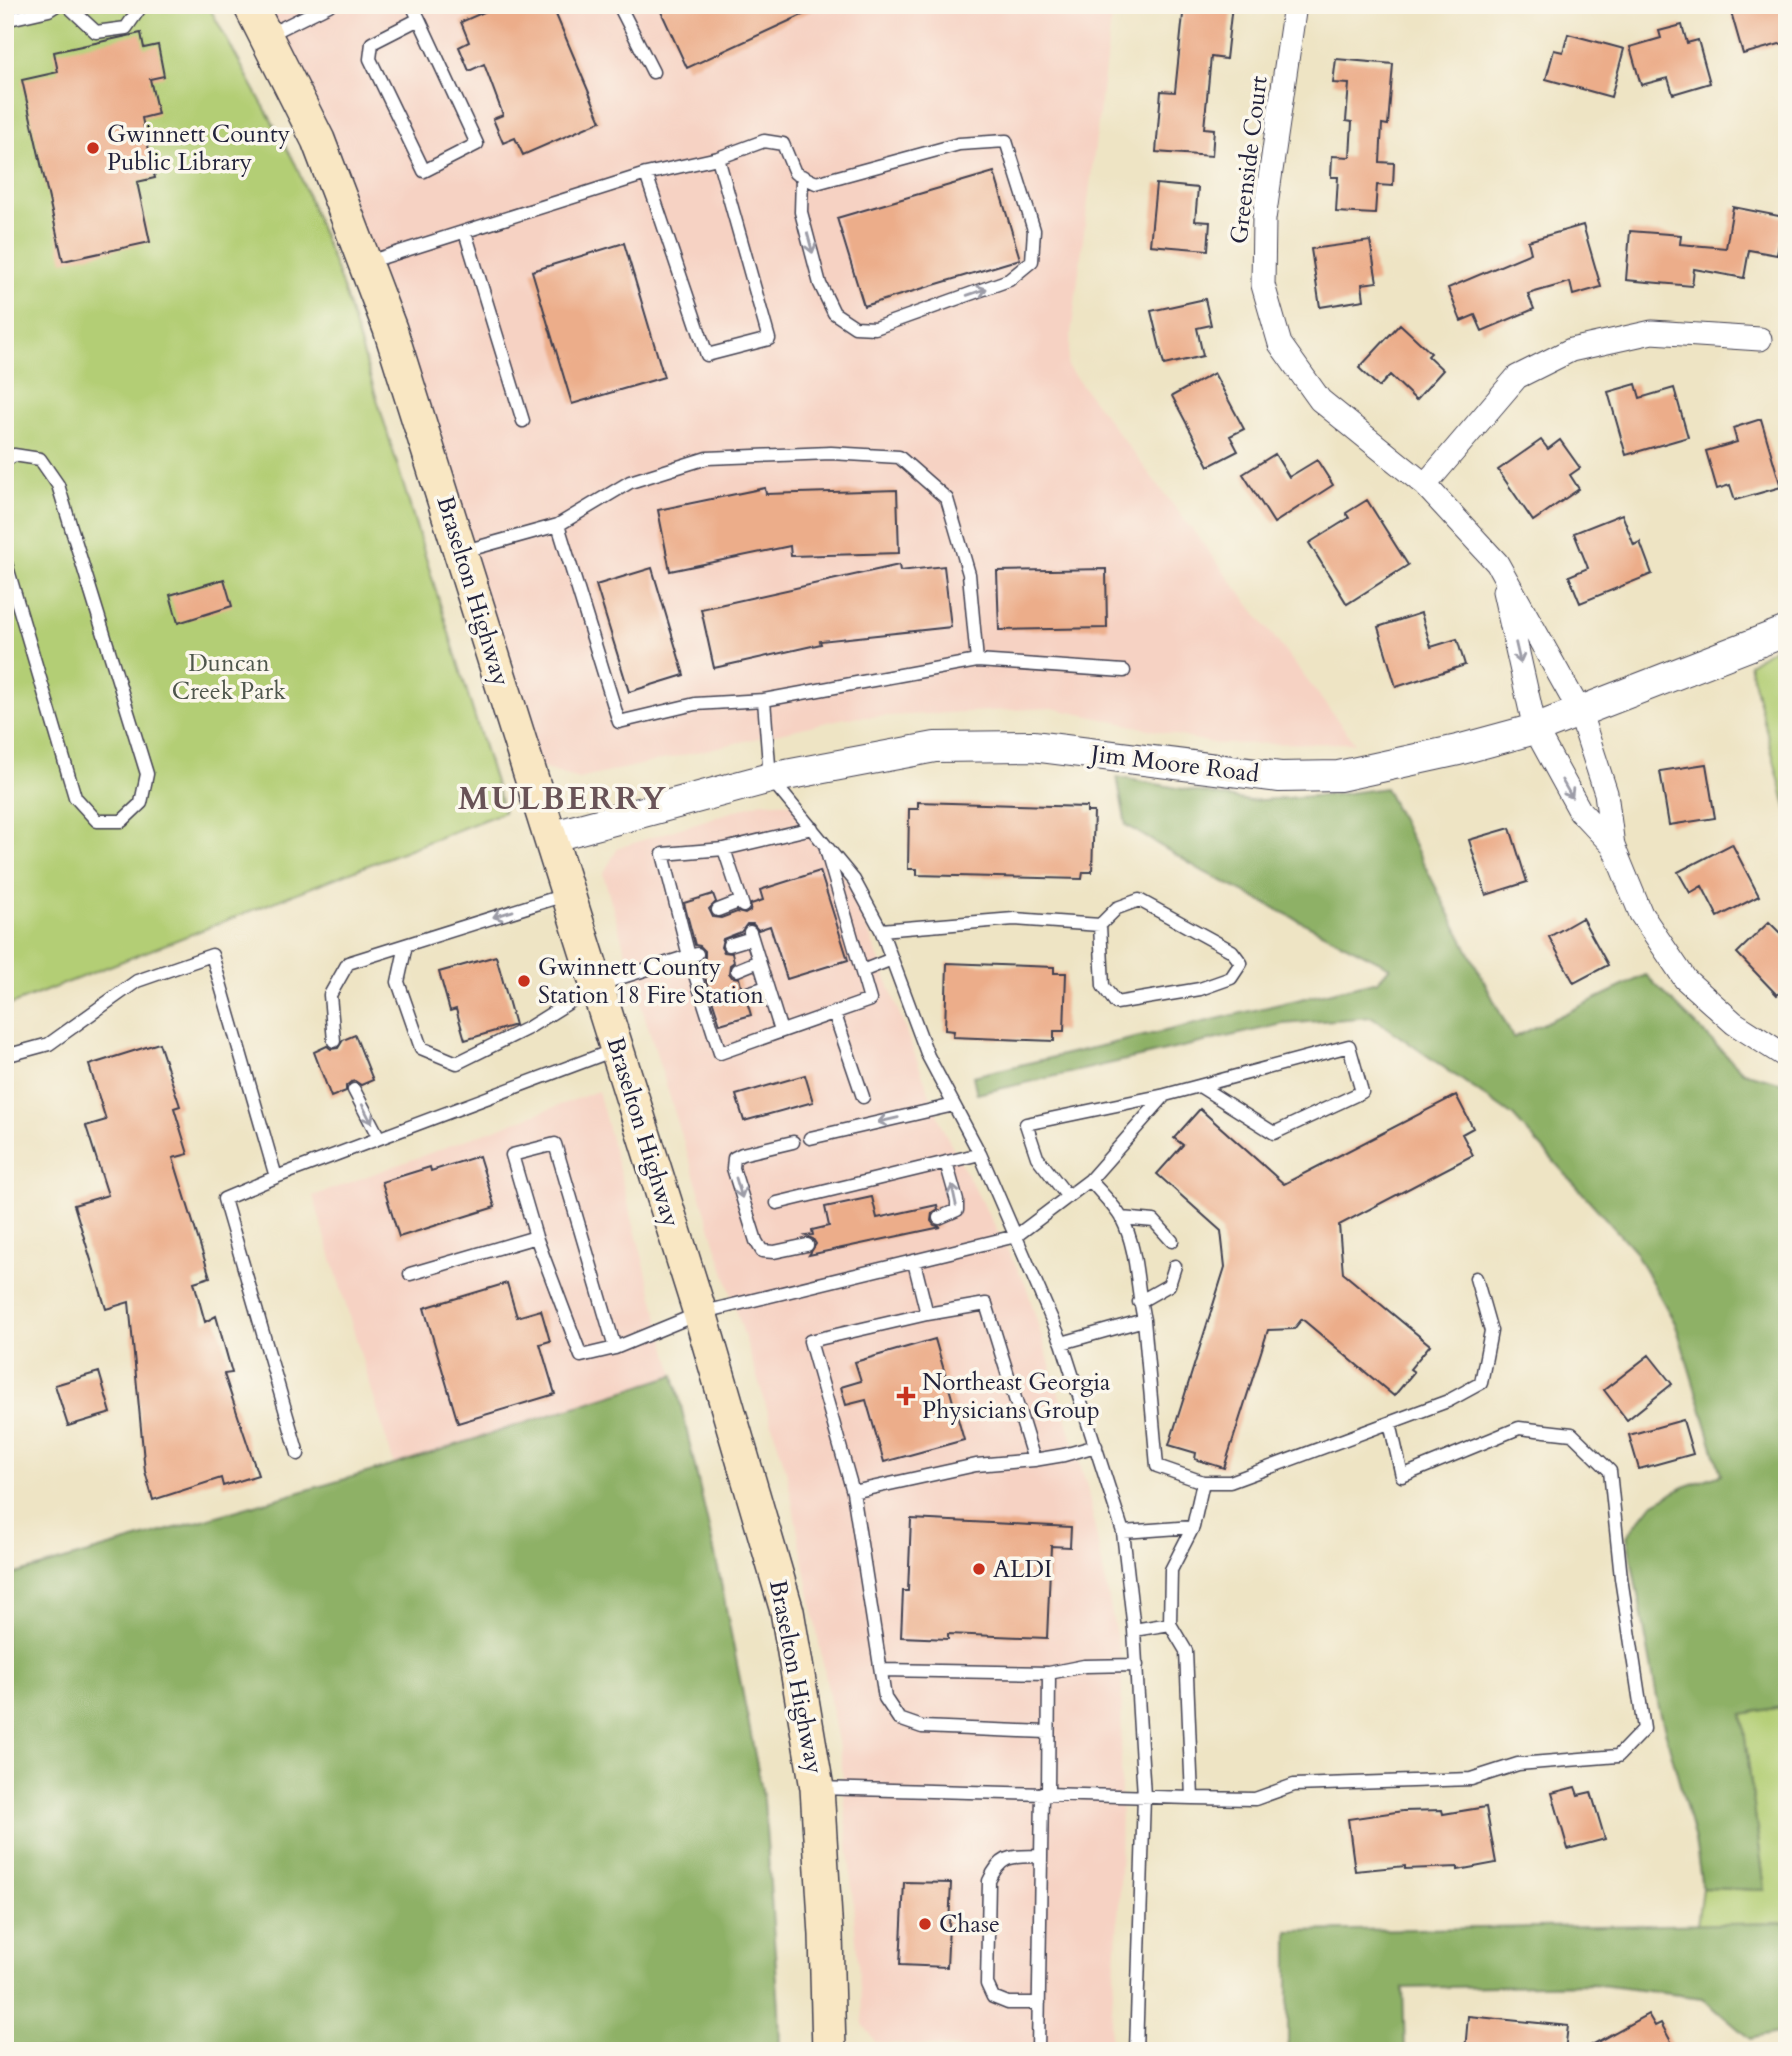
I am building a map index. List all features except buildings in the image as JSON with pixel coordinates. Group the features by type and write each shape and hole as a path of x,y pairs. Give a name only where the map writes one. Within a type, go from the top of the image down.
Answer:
{"main road":[{"name":"Braselton Highway","path":"250,5 318,140 390,329 700,1313 787,1611 817,1788 826,1935 829,2051"}],"street":[{"name":"Greenside Court","path":"1295,5 1264,219 1262,285 1280,344 1320,400 1424,485 1497,563 1579,710 1606,793 1614,846"},
{"path":"1424,485 1517,377 1572,350 1652,332 1760,339"},
{"path":"1497,563 1535,729 1580,810 1614,846 1641,914 1685,979 1734,1023 1787,1057"},
{"name":"Jim Moore Road","path":"550,837 770,778 935,747 1033,746 1280,777 1339,776 1458,750 1535,729 1787,631"}],"lane":[{"path":"5,20 49,10 57,5"},
{"path":"67,5 96,32 126,27 142,5"},
{"path":"266,36 329,5"},
{"path":"412,5 419,19 477,144 424,171 370,59 372,43 419,19"},
{"path":"620,5 653,72"},
{"path":"365,264 646,174 718,158 764,141 783,144 795,173 802,176 816,183 959,144 1006,141 1034,230 1032,261 1009,280 999,284 875,328 855,327 834,313 820,284 801,212 802,176"},
{"path":"646,174 707,355 769,339 718,158"},
{"path":"465,232 523,421"},
{"path":"461,552 558,525 629,482 707,458 831,453 899,457 947,499 969,574 977,661"},
{"path":"5,461 14,455 40,459 58,485 147,774 141,803 122,821 97,821 75,797 5,560"},
{"path":"558,525 619,722 695,704 764,700 977,661 1124,671"},
{"path":"764,700 770,778 854,880 881,930 928,1056 980,1154 1062,1343 1123,1532 1137,1665 1144,1796 1136,2051"},
{"path":"812,828 724,849 663,854 709,1005 720,1053 870,1000 824,842"},
{"path":"718,910 742,904 724,849"},
{"path":"334,1041 330,995 348,963 568,894"},
{"path":"881,930 1014,919 1100,925 1117,908 1139,901 1232,951 1241,963 1231,978 1200,989 1116,1003 1103,986 1100,925"},
{"path":"729,945 751,935 781,1031"},
{"path":"406,945 398,982 421,1048 457,1063 528,1028 597,985 693,955"},
{"path":"5,1056 49,1044 136,981 212,955 276,1177"},
{"path":"862,971 892,959"},
{"path":"737,970 759,961"},
{"path":"744,995 767,987"},
{"path":"834,1012 863,1097"},
{"path":"1068,1197 1037,1157 1026,1124 1201,1087 1349,1046 1362,1093 1274,1133 1201,1087"},
{"path":"298,1454 224,1199 617,1049"},
{"path":"354,1090 379,1138"},
{"path":"615,1348 555,1144 512,1155 536,1237 580,1356 615,1348 700,1313 1016,1236 1090,1180 1165,1095"},
{"path":"810,1138 954,1105"},
{"path":"793,1142 742,1154 734,1158 733,1168 756,1241 762,1251 774,1252 807,1245"},
{"path":"778,1203 980,1154"},
{"path":"939,1218 957,1210 946,1162"},
{"path":"1090,1180 1121,1217 1134,1254 1139,1302 1144,1320 1157,1466 1203,1482 1230,1482 1448,1401 1482,1383 1491,1331 1476,1278"},
{"path":"1121,1217 1154,1221 1172,1241"},
{"path":"410,1273 536,1237"},
{"path":"914,1262 927,1314"},
{"path":"1139,1302 1170,1285 1175,1266"},
{"path":"1034,1460 986,1304 927,1314 810,1341 853,1492 885,1698 899,1719 922,1727 1048,1732"},
{"path":"1062,1343 1144,1320"},
{"path":"817,1788 1255,1799 1294,1785 1471,1779 1518,1764 1618,1756 1644,1729 1620,1578 1610,1471 1572,1434 1519,1428 1402,1476 1390,1423"},
{"path":"853,1492 976,1465 1034,1460 1096,1446"},
{"path":"1192,1798 1186,1651 1170,1624 1171,1570 1193,1527 1203,1482"},
{"path":"1123,1532 1193,1527"},
{"path":"1134,1630 1170,1624"},
{"path":"881,1670 1049,1673 1084,1666 1137,1665"},
{"path":"1038,2051 1041,1856 1049,1673"},
{"path":"1039,2003 1008,2003 993,1997 987,1984 989,1881 996,1865 1012,1857 1041,1856"}],"shaded area":[{"path":"261,5 1113,5 1067,366 1355,743 1217,744 1052,708 845,718 579,779 538,767"},
{"path":"762,802 795,803 852,888 943,1129 1026,1285 1087,1487 1122,1666 1120,1889 1109,2051 997,2051 875,2042 863,2024 841,1758 786,1470 603,874 618,848"},
{"path":"598,1091 674,1375 394,1465 313,1196"}],"green space":[{"name":"Duncan Creek Park","path":"5,5 208,5 296,165 342,285 504,812 5,1007"},
{"path":"1787,639 1787,810 1749,664"},
{"path":"1117,777 1249,801 1385,788 1513,1038 1646,975 1743,1072 1787,1084 1787,1706 1742,1714 1765,1890 1702,1888 1695,1840 1659,1708 1627,1536 1652,1504 1684,1487 1721,1474 1676,1325 1634,1250 1513,1116 1372,1017 1283,1024 977,1094 973,1076 1378,981 1390,967 1204,872 1126,825"},
{"path":"674,1375 718,1568 764,1801 780,2051 5,2051 5,1577 394,1465"},
{"path":"1787,1706 1787,1923 1697,1925 1702,1888 1765,1890 1742,1714"},
{"path":"1787,1923 1787,2031 1750,2039 1702,1998 1592,1984 1403,1988 1405,2051 1288,2051 1288,1931"}],"place":[{"name":"Gwinnett County Public Library","path":"93,148"},
{"name":"Gwinnett County Station 18 Fire Station","path":"524,981"},
{"name":"Northeast Georgia Physicians Group","path":"906,1396"},
{"name":"ALDI","path":"979,1569"},
{"name":"Chase","path":"925,1924"}],"district":[{"name":"MULBERRY","path":"563,799"}]}
